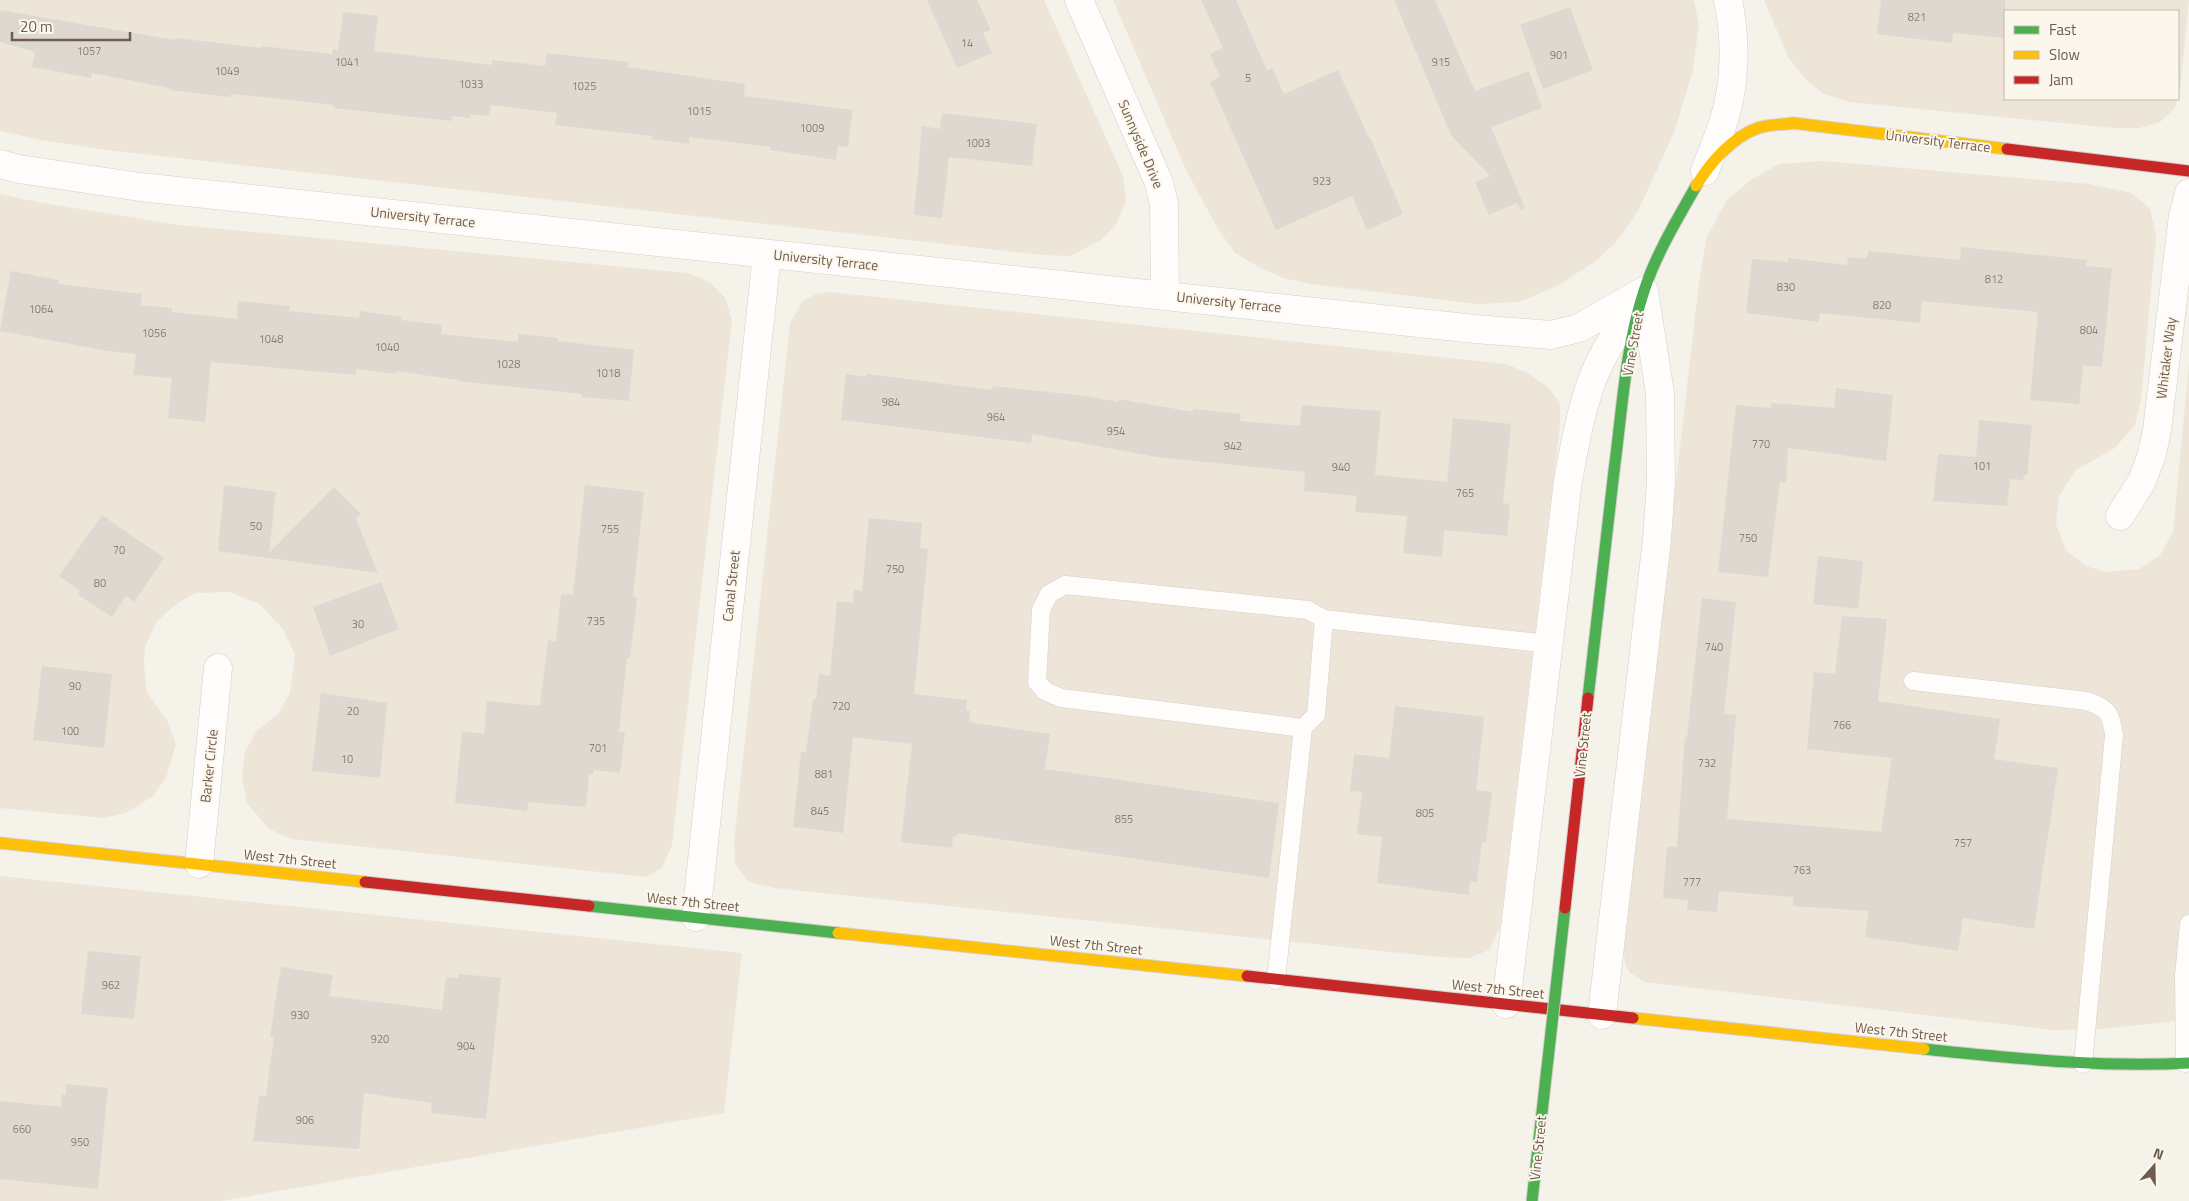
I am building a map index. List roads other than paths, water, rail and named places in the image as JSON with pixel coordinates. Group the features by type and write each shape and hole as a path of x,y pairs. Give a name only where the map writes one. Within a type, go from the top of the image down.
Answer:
{"street":[{"name":"Sunnyside Drive","path":"1079,0 1159,183 1164,204 1165,296"},
{"name":"Vine Street","path":"1532,1201 1614,471 1632,338 1644,291 1668,235 1704,173 1725,119 1732,85 1734,30 1728,0"},
{"name":"University Terrace","path":"1704,173 1730,144 1758,128 1793,123 2189,171"},
{"name":"University Terrace","path":"0,164 19,169 140,186 1475,329 1551,335 1580,328 1644,291"},
{"name":"Whitaker Way","path":"2120,516 2142,480 2152,454 2157,430 2183,216 2189,193"},
{"name":"Canal Street","path":"696,917 767,254"},
{"name":"Vine Street","path":"1506,1004 1568,481 1577,434 1592,382 1612,338 1644,291"},
{"name":"Vine Street","path":"1602,1015 1657,538 1661,483 1660,393 1644,291"},
{"name":"Barker Circle","path":"199,864 218,668"},
{"name":"West 7th Street","path":"0,843 1971,1054 2083,1064 2187,1063"}],"lane":[{"path":"1303,728 1061,698 1045,691 1037,682 1041,610 1049,594 1065,585 1308,610 1324,619 1549,644"},
{"path":"1276,980 1303,728 1316,715 1324,619"},
{"path":"1913,681 2086,701 2105,708 2112,719 2114,735 2083,1064"},
{"path":"2187,1063 2184,976 2189,924"}]}
